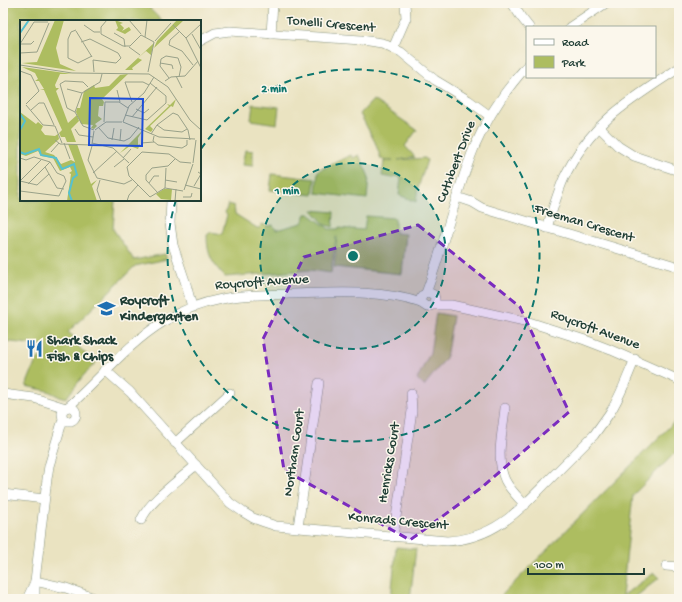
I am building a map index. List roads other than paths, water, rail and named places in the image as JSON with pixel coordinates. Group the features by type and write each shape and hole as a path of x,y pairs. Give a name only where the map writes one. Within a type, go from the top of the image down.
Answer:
{"street":[{"path":"271,34 273,3"},
{"path":"393,48 406,18 405,3"},
{"path":"512,3 520,17 528,26"},
{"path":"572,26 606,3"},
{"name":"Tonelli Crescent","path":"201,40 222,31 361,40 382,43 408,57 435,80 491,114"},
{"name":"Cuthbert Drive","path":"429,294 432,279 456,199 474,147 501,97 526,67"},
{"path":"547,228 558,194 570,165 588,139 599,126 621,106 679,68"},
{"path":"599,126 618,146 634,156 679,171"},
{"name":"Freeman Crescent","path":"456,199 471,207 482,208 679,267"},
{"path":"172,201 170,223 173,245 195,306"},
{"name":"Roycroft Avenue","path":"34,599 44,499 49,466 53,451 66,429 68,413 108,368 150,330 174,315 195,306 222,298 258,295 339,293 406,297 429,294 451,304 529,322 585,340 635,359 679,380"},
{"path":"429,294 435,299 433,305 427,307 422,303 422,296 429,294"},
{"name":"Roycroft Avenue","path":"406,297 422,303"},
{"name":"Roycroft Avenue","path":"433,305 451,304"},
{"name":"Konrads Crescent","path":"108,368 122,379 130,392 222,494 243,512 276,526 440,541 459,541 469,539 494,529 505,522 525,505 594,435 610,414 635,359"},
{"name":"Northam Court","path":"298,527 319,383"},
{"path":"175,443 230,393"},
{"name":"Henricks Court","path":"393,537 412,411 411,393"},
{"path":"3,394 34,398 68,413"},
{"path":"505,408 500,459 502,470 510,488 525,505"},
{"path":"141,520 151,504 196,465"},
{"path":"3,494 44,499"},
{"path":"666,566 679,567"},
{"path":"35,581 66,588 97,599"},
{"name":"Roycroft Avenue","path":"27,599 35,581"},
{"path":"27,599 34,599"}],"place":[{"name":"Roycroft Kindergarten","path":"107,309"},
{"name":"Shark Shack Fish & Chips","path":"34,349"}]}
